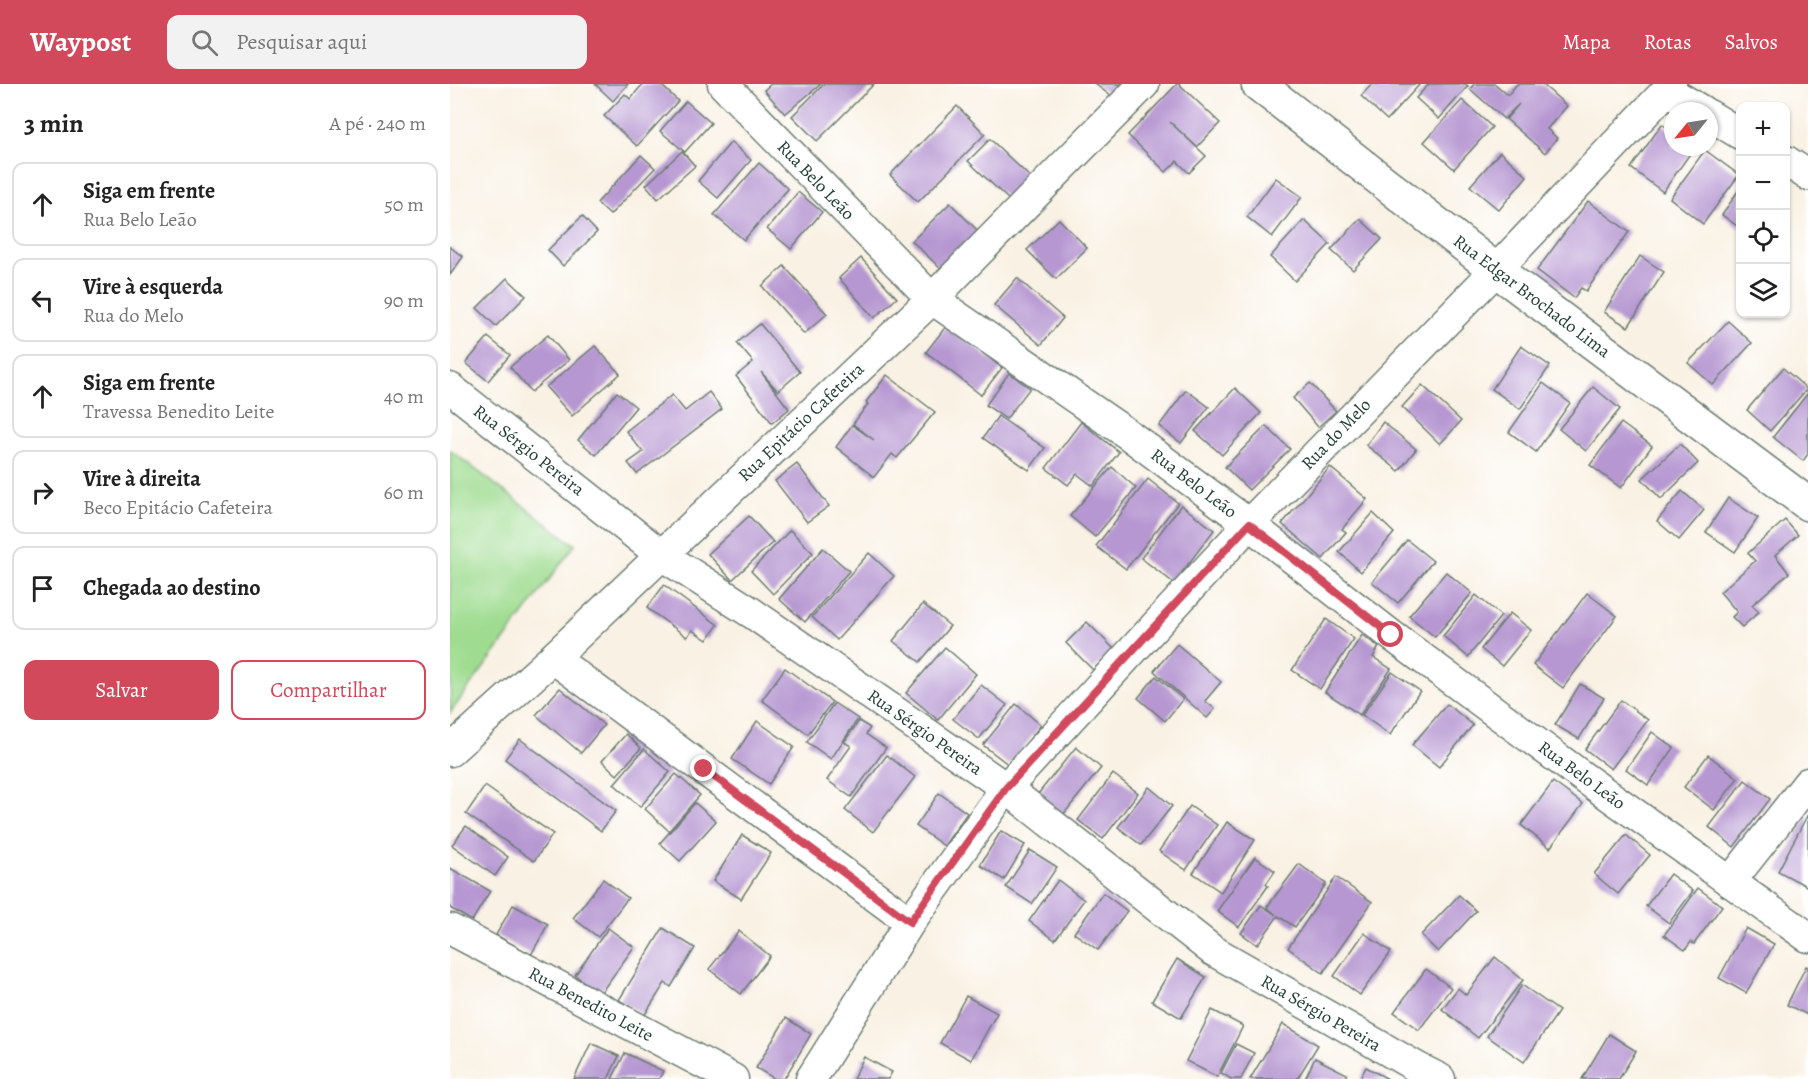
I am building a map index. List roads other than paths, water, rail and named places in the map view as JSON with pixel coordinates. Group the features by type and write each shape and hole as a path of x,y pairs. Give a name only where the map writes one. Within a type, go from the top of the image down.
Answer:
{"main road":[{"name":"Rua Edgar Brochado Lima","path":"1258,84 1496,270 1808,504"}],"street":[{"name":"Rua Belo Leão","path":"723,84 932,299 1129,435 1249,524 1391,635 1808,937"},
{"name":"Rua Epitácio Cafeteira","path":"450,751 553,658 660,554 932,299 1144,84"},
{"name":"Rua do Melo","path":"811,1079 910,922 1006,788 1249,524 1496,270 1669,87"},
{"path":"1669,87 1690,102"},
{"path":"1718,121 1736,132"},
{"path":"1790,164 1808,175"},
{"name":"Rua Sérgio Pereira","path":"450,388 660,554 752,613 1006,788 1212,950 1390,1053 1440,1079"},
{"path":"553,658 910,922"},
{"path":"1730,882 1808,783"},
{"name":"Rua Benedito Leite","path":"450,929 733,1079"}]}
